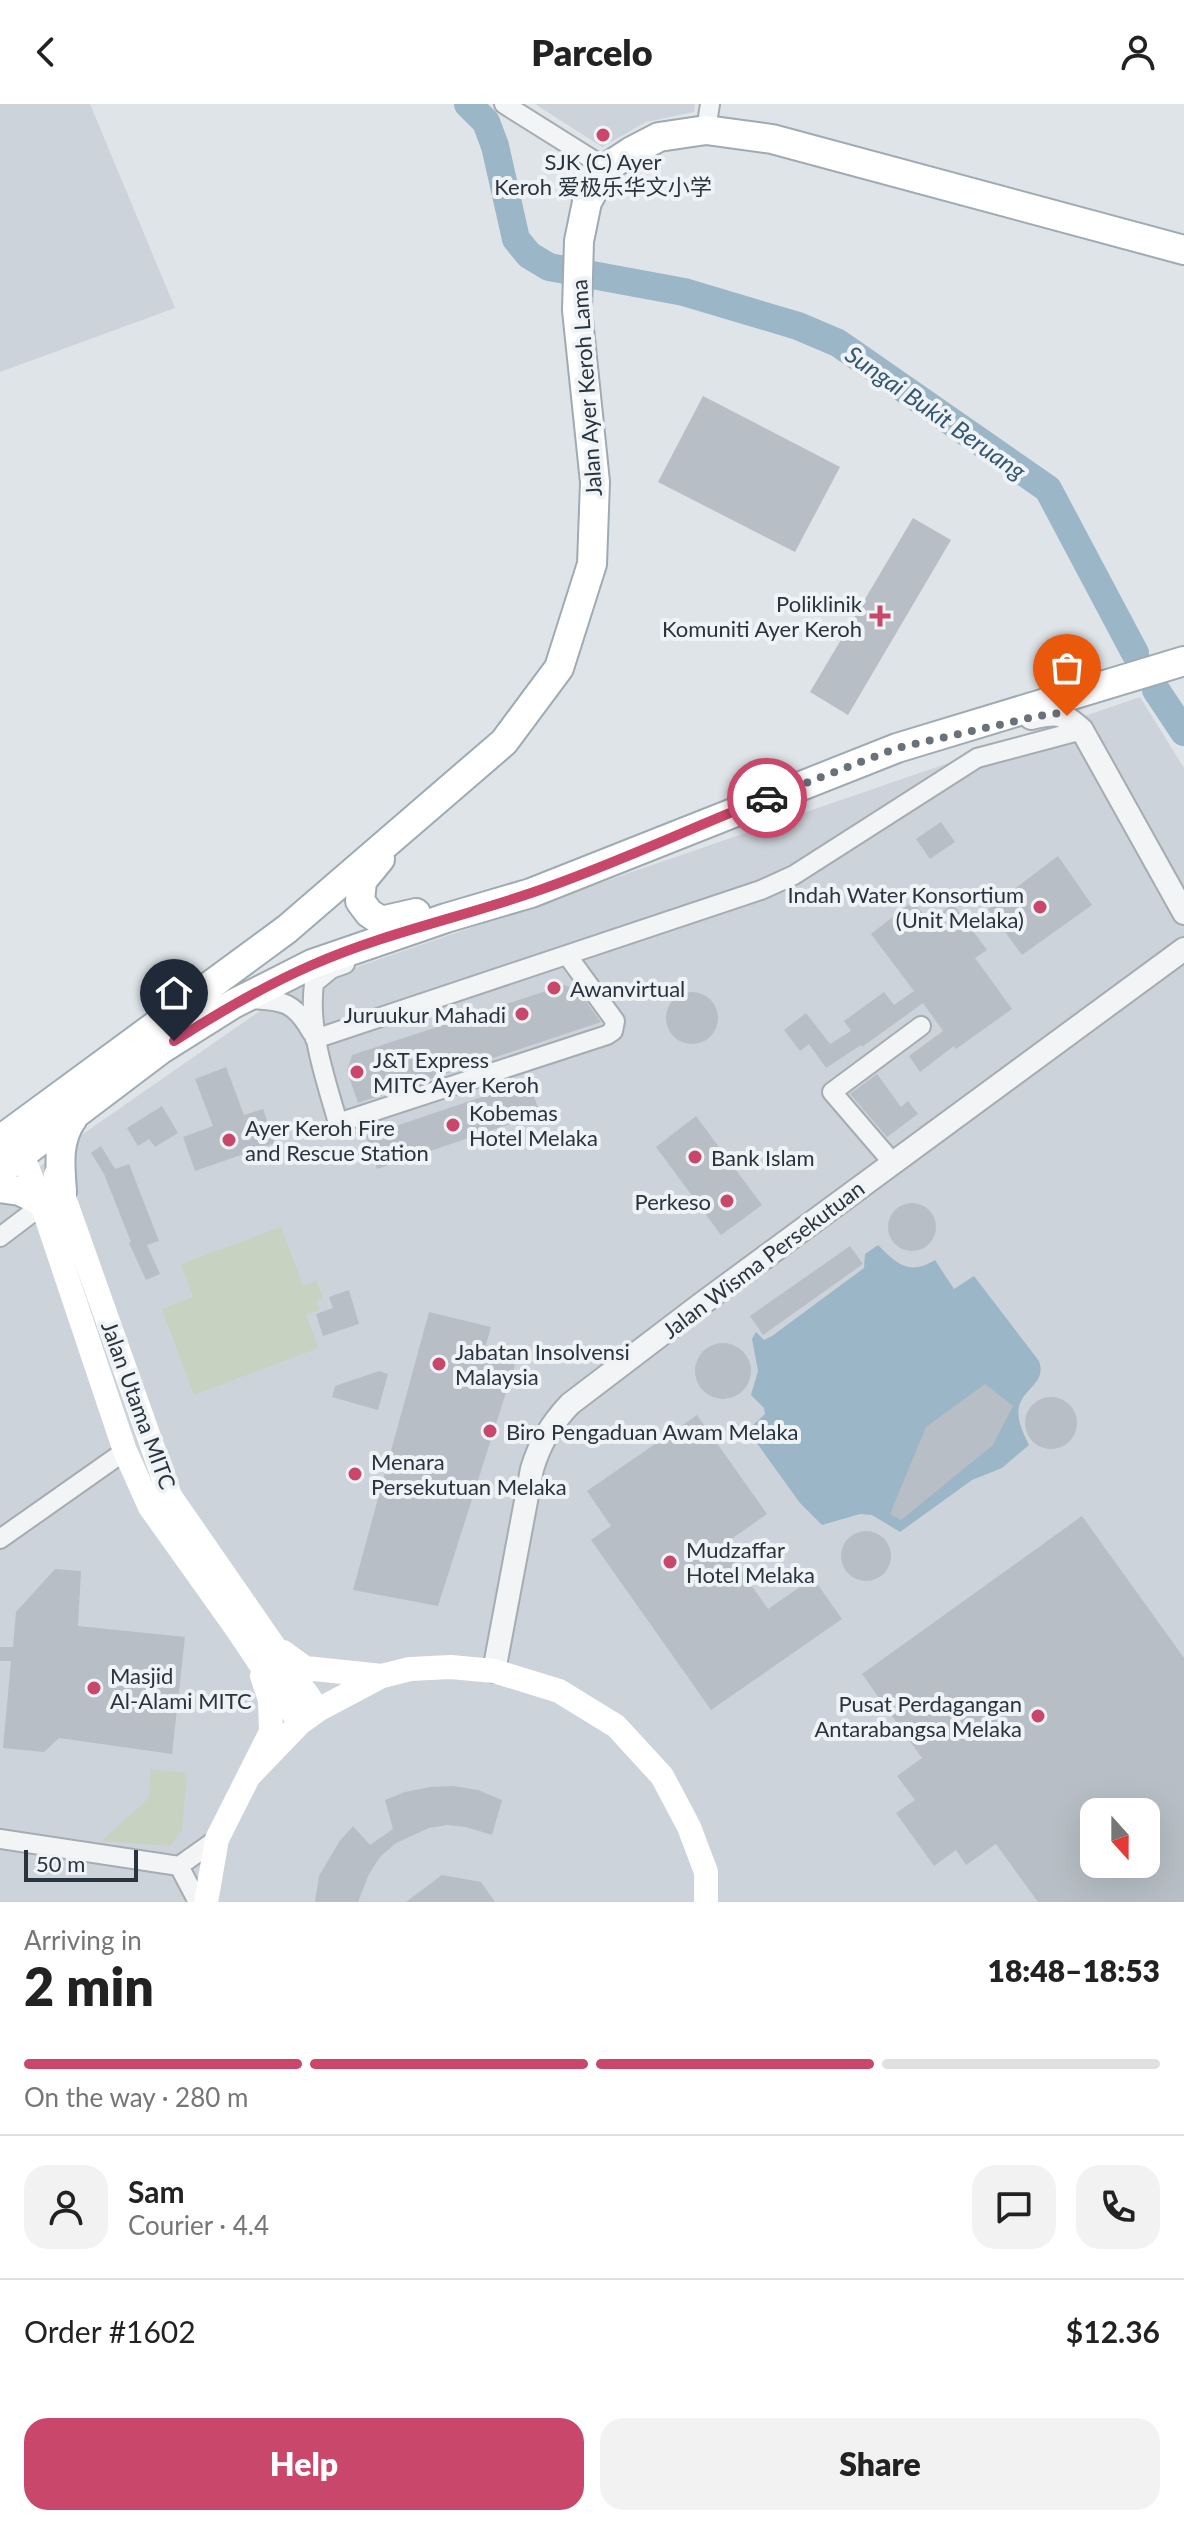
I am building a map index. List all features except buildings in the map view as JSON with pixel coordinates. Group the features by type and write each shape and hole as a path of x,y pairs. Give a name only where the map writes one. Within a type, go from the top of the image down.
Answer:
{"main road":[{"name":"Jalan Ayer Keroh Lama","path":"16,1143 287,929 504,742 559,668 592,564 595,482 577,310 579,241 587,202 606,168 659,137 708,117 772,139 1184,250"},
{"path":"309,1716 264,1651 150,1507 125,1451 48,1199 16,1143 76,1114 160,1050 243,999 312,964 446,918 531,893 897,748 1184,663"},
{"path":"475,767 362,881 360,901 369,913 381,921 648,848"},
{"path":"48,1199 64,1134 76,1114"},
{"path":"0,1188 48,1199"},
{"name":"Jalan Utama MITC","path":"48,1199 170,1496 264,1651"},
{"path":"264,1651 305,1668 382,1676"},
{"path":"206,1902 217,1839 271,1732 264,1651"},
{"path":"250,1775 309,1716 382,1676 423,1668 494,1671 559,1691 616,1726 644,1756 662,1776 689,1827 706,1872 706,1902"}],"street":[{"path":"504,104 606,168"},
{"path":"1082,730 1087,705 1094,698 1184,663"},
{"path":"897,748 1059,713 1067,716 1082,730 1184,913"},
{"path":"315,1039 761,890 794,875 977,758 1082,730"},
{"path":"531,893 331,969 314,983 315,1039 338,1123 613,1031 615,1021 567,955"},
{"name":"Jalan Wisma Persekutuan","path":"494,1671 532,1469 539,1447 552,1424 570,1404 1184,949"},
{"path":"243,999 273,1000 290,1005 301,1013 315,1039"},
{"path":"893,1163 832,1092 921,1026"},
{"path":"0,1237 48,1199"},
{"path":"0,1539 125,1451"},
{"path":"0,1839 179,1866 217,1839"},
{"path":"179,1866 198,1902"}],"shaded area":[{"path":"0,104 90,104 175,308 0,372"},
{"name":"SJK (C) Ayer Keroh 爱极乐华文小学","path":"535,104 695,104 694,112 646,122 602,147"},
{"path":"1140,697 1184,768 1184,1902 0,1902 0,1197 80,1136 290,990"}],"green space":[{"path":"281,1227 303,1286 317,1281 323,1299 316,1301 320,1310 306,1315 318,1348 194,1395 162,1309 193,1297 181,1264"},
{"path":"151,1769 187,1773 182,1830 170,1846 101,1841 149,1798"}],"water":[{"path":"878,1245 904,1266 918,1267 935,1260 954,1289 974,1276 1039,1361 1041,1369 1037,1380 1021,1400 1018,1412 1029,1445 1002,1468 972,1480 900,1532 872,1515 860,1514 822,1525 800,1503 751,1435 751,1427 765,1414 764,1408 751,1395 758,1371 752,1339 756,1332 764,1340 772,1336 864,1268 865,1254"}],"waterway":[{"name":"Sungai Bukit Beruang","path":"468,104 486,122 495,146 516,239 529,255 549,267 684,292 798,326 838,343 1048,489 1135,653"},
{"path":"1156,690 1184,732"}],"way so far":[{"path":"767,798 897,748 1038,716 1059,713 1067,716"}],"place":[{"name":"SJK (C) Ayer Keroh 爱极乐华文小学","path":"603,135"},
{"name":"Poliklinik Komuniti Ayer Keroh","path":"880,616"},
{"name":"Indah Water Konsortium (Unit Melaka)","path":"1040,907"},
{"name":"Awanvirtual","path":"554,988"},
{"name":"Juruukur Mahadi","path":"522,1014"},
{"name":"J&T Express MITC Ayer Keroh","path":"357,1072"},
{"name":"Kobemas Hotel Melaka","path":"453,1125"},
{"name":"Ayer Keroh Fire and Rescue Station","path":"229,1140"},
{"name":"Bank Islam","path":"695,1157"},
{"name":"Perkeso","path":"727,1201"},
{"name":"Jabatan Insolvensi Malaysia","path":"439,1364"},
{"name":"Biro Pengaduan Awam Melaka","path":"490,1431"},
{"name":"Menara Persekutuan Melaka","path":"355,1474"},
{"name":"Mudzaffar Hotel Melaka","path":"670,1562"},
{"name":"Masjid Al-Alami MITC","path":"94,1688"},
{"name":"Pusat Perdagangan Antarabangsa Melaka","path":"1038,1716"}],"route":[{"path":"174,1041 233,1004 312,964 446,918 531,893 767,798"}]}
